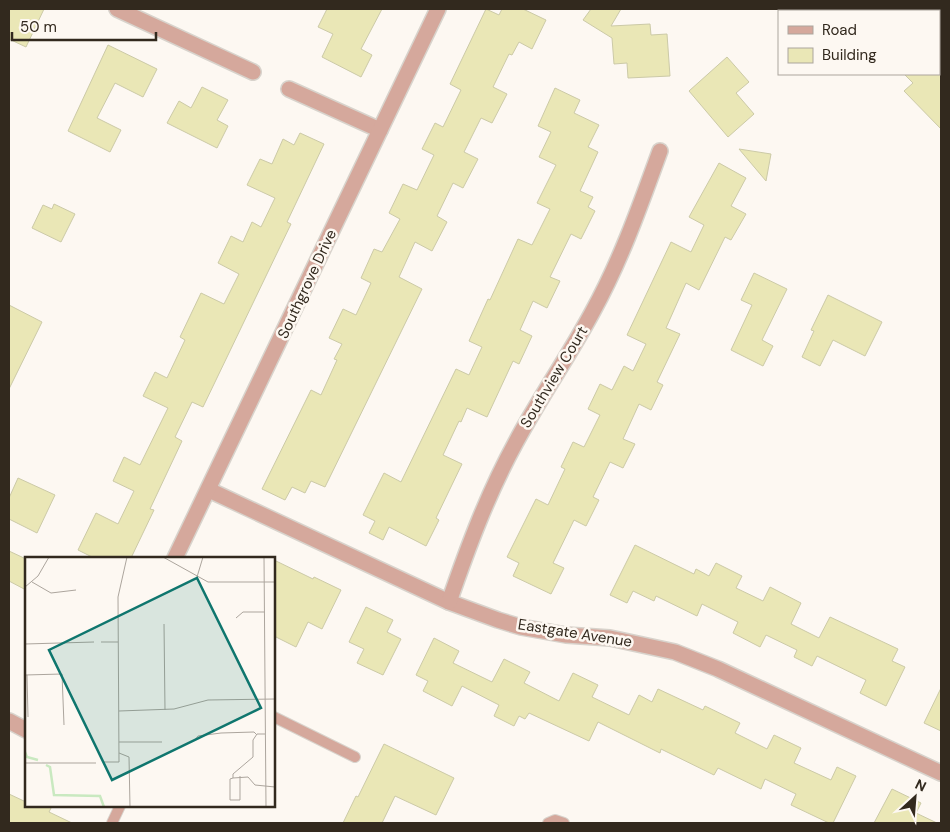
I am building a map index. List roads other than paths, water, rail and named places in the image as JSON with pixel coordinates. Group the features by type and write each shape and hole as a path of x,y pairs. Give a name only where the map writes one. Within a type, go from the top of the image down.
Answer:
{"street":[{"path":"117,9 253,72"},
{"name":"Southgrove Drive","path":"176,557 438,9"},
{"path":"289,89 380,130"},
{"name":"Southview Court","path":"449,602 469,544 490,494 528,421 593,311 626,243 660,151"},
{"name":"Eastgate Avenue","path":"209,490 449,602 520,627 566,635 610,638 675,652 718,669 941,774"},
{"path":"9,721 25,729"}],"lane":[{"path":"275,717 355,757"},
{"path":"112,823 120,807"},
{"path":"548,823 555,820 564,823"}]}
